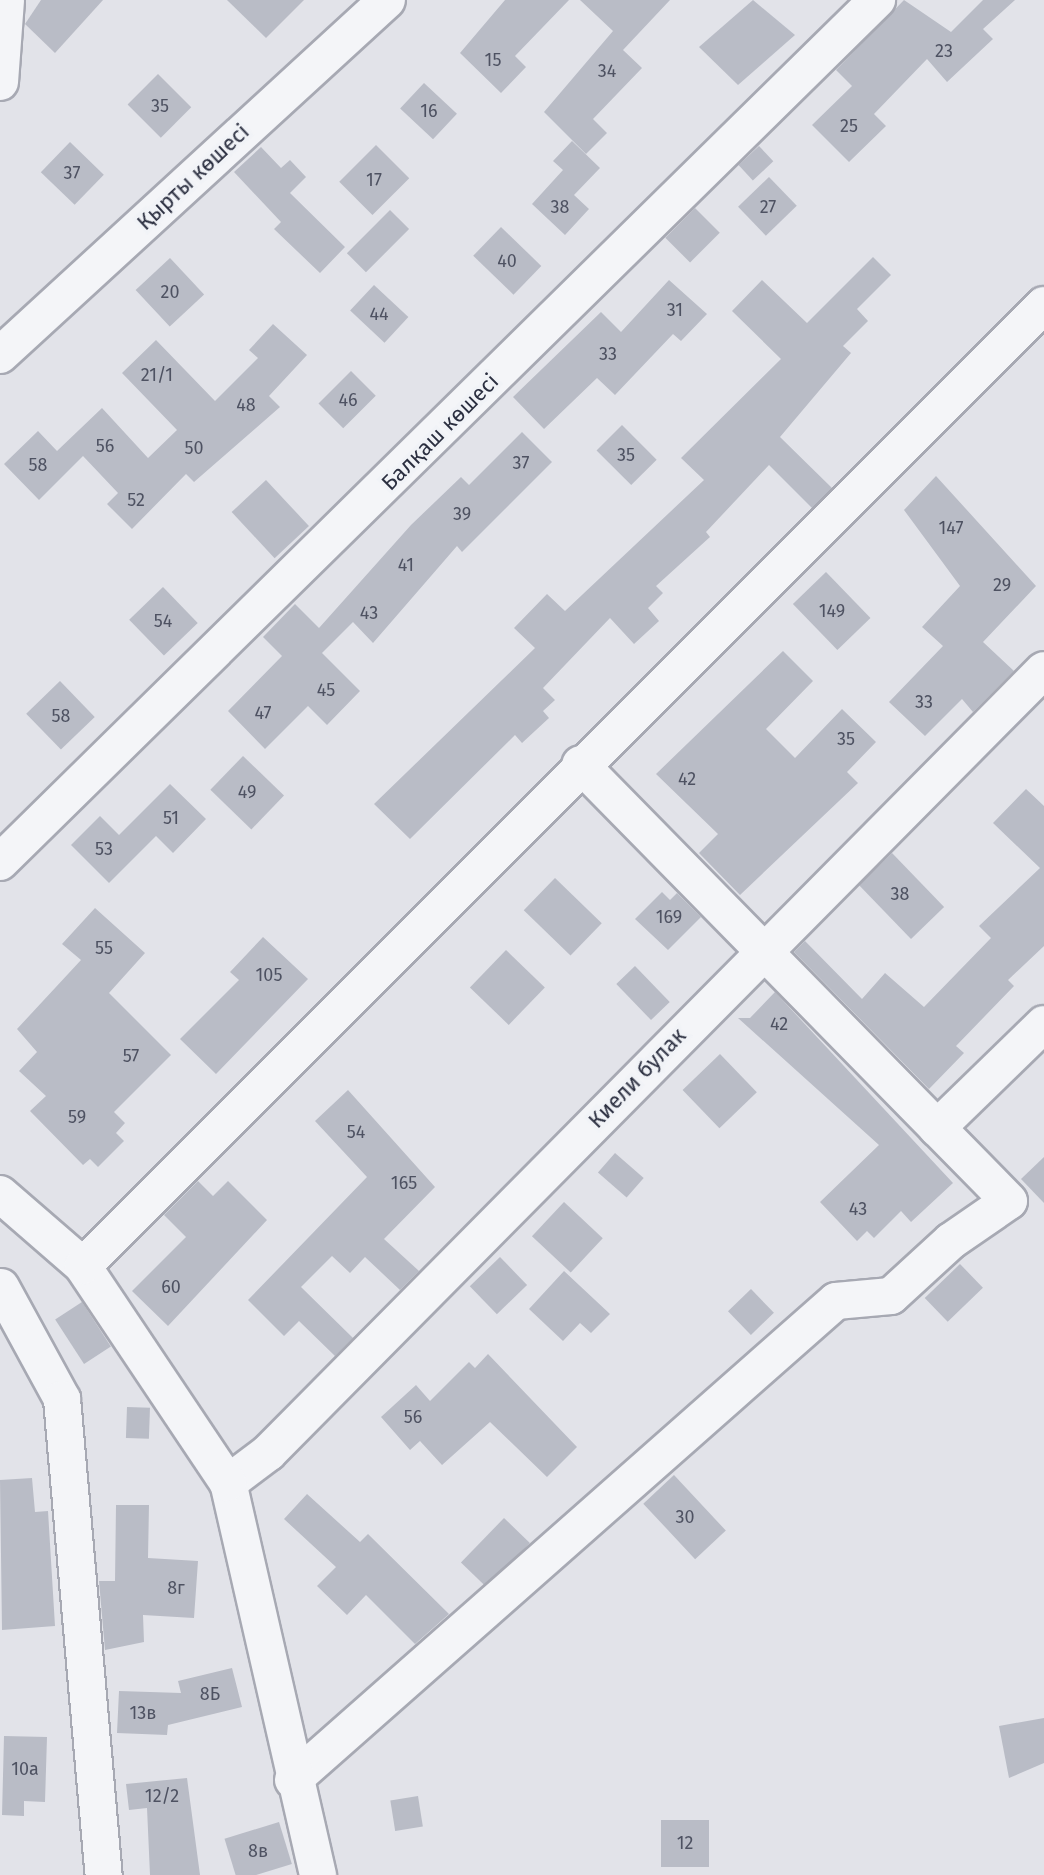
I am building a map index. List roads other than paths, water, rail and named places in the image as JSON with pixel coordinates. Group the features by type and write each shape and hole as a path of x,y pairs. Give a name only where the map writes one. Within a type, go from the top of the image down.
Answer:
{"street":[{"path":"0,82 6,0"},
{"name":"Қырты көшесі","path":"0,355 387,0"},
{"name":"Балқаш көшесі","path":"0,862 877,0"},
{"path":"83,1266 122,1235 580,764 1044,305"},
{"name":"Киели булак","path":"228,1483 268,1453 763,949 1044,670"},
{"path":"293,1780 836,1301 891,1296 951,1241 1009,1201 580,764"},
{"path":"937,1128 1044,1024"},
{"path":"0,1194 83,1266 228,1483 293,1780 318,1875"},
{"path":"1,1287 62,1399 104,1875"}]}
